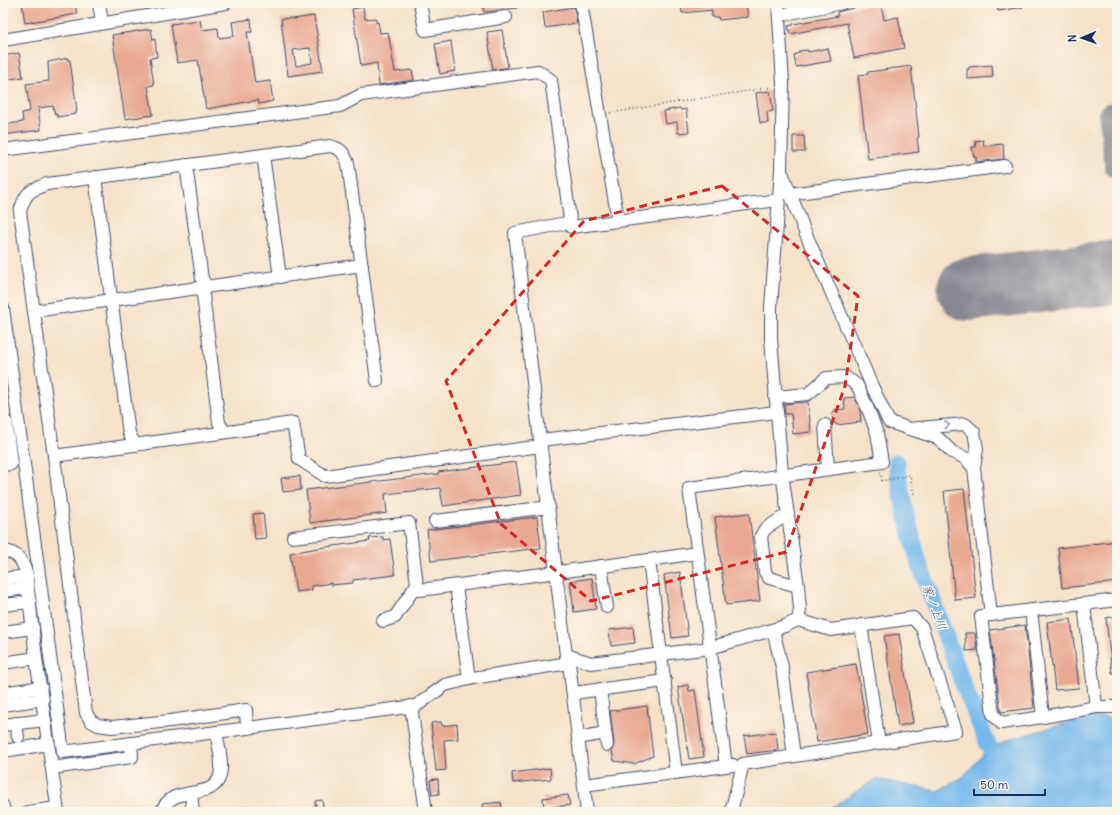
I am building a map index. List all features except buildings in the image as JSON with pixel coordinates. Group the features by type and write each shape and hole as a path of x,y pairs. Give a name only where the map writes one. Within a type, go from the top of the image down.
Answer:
{"street":[{"path":"99,3 102,23"},
{"path":"3,40 226,3"},
{"path":"420,3 425,30 506,17"},
{"path":"581,3 618,220"},
{"path":"798,620 800,610 798,586 782,475 771,339 771,307 781,170 783,83 779,9 842,3"},
{"path":"3,150 340,106 361,95 538,71 551,80 571,227 778,200"},
{"path":"247,728 246,710 170,721 112,727 98,725 91,721 86,713 54,456 20,211 24,198 32,189 47,184 330,146 340,149 348,163 376,381"},
{"path":"263,155 280,277"},
{"path":"186,165 202,279 205,287 219,423 225,432"},
{"path":"789,194 1005,166"},
{"path":"781,170 789,194 859,357 889,422 938,438 952,452 965,458 974,468"},
{"path":"95,177 129,433 135,445"},
{"path":"571,222 515,233 587,812"},
{"path":"34,311 362,265"},
{"path":"3,308 63,752 416,706 445,685 469,679 568,659 591,663 710,648 773,630 798,620 831,630 913,618 922,628 956,731 743,764 584,785"},
{"path":"726,766 689,488 882,462 877,433 868,409 857,385 845,377 826,378 808,394 775,397"},
{"path":"54,456 293,422 299,459 325,476 541,443 776,412"},
{"path":"3,465 10,464 6,422"},
{"path":"908,428 965,424 974,432 977,449 974,468 991,615"},
{"path":"825,425 828,470"},
{"path":"435,521 549,507"},
{"path":"788,514 765,529 761,536 764,572 769,578 798,586"},
{"path":"293,537 409,523 417,584 420,590 697,553"},
{"path":"3,551 8,551 17,555 23,563 30,602 36,658 58,810 28,812"},
{"path":"649,560 676,773"},
{"path":"601,566 607,607"},
{"path":"3,579 27,582"},
{"path":"3,591 27,582"},
{"path":"383,621 395,617 417,584"},
{"path":"456,586 469,679"},
{"path":"1117,600 981,616 993,714 1001,723 1096,707 1117,707"},
{"path":"3,605 30,602"},
{"path":"1084,604 1096,707"},
{"path":"1031,610 1043,717"},
{"path":"861,625 879,743"},
{"path":"3,632 33,628"},
{"path":"773,630 782,667 794,756"},
{"path":"3,663 36,658"},
{"path":"573,693 665,680"},
{"path":"578,738 606,739 600,689"},
{"path":"3,693 42,693"},
{"path":"3,705 18,703 42,693"},
{"path":"18,703 18,737"},
{"path":"411,706 426,812"},
{"path":"3,724 18,719 46,720"},
{"path":"162,812 170,798 178,795 208,790 214,787 221,770 216,732"},
{"path":"52,768 132,757 131,743"},
{"path":"3,751 49,744"},
{"path":"731,812 743,764"},
{"path":"191,793 193,812"},
{"path":"3,806 4,812"}],"path":[{"path":"601,115 770,88 783,83"},
{"path":"878,463 882,481 910,475 914,494"}],"highlighted area":[{"path":"722,186 858,296 845,386 786,552 591,601 501,524 446,381 584,221"}],"water":[{"path":"1091,716 1117,719 1117,812 825,812 876,779 937,791 963,777 988,749 1008,740"}],"waterway":[{"name":"家ノ上川","path":"897,462 905,511 918,560 963,684 989,747"}],"taxiway":[{"path":"1111,115 1117,166"}],"runway":[{"path":"969,289 1117,272"}]}
